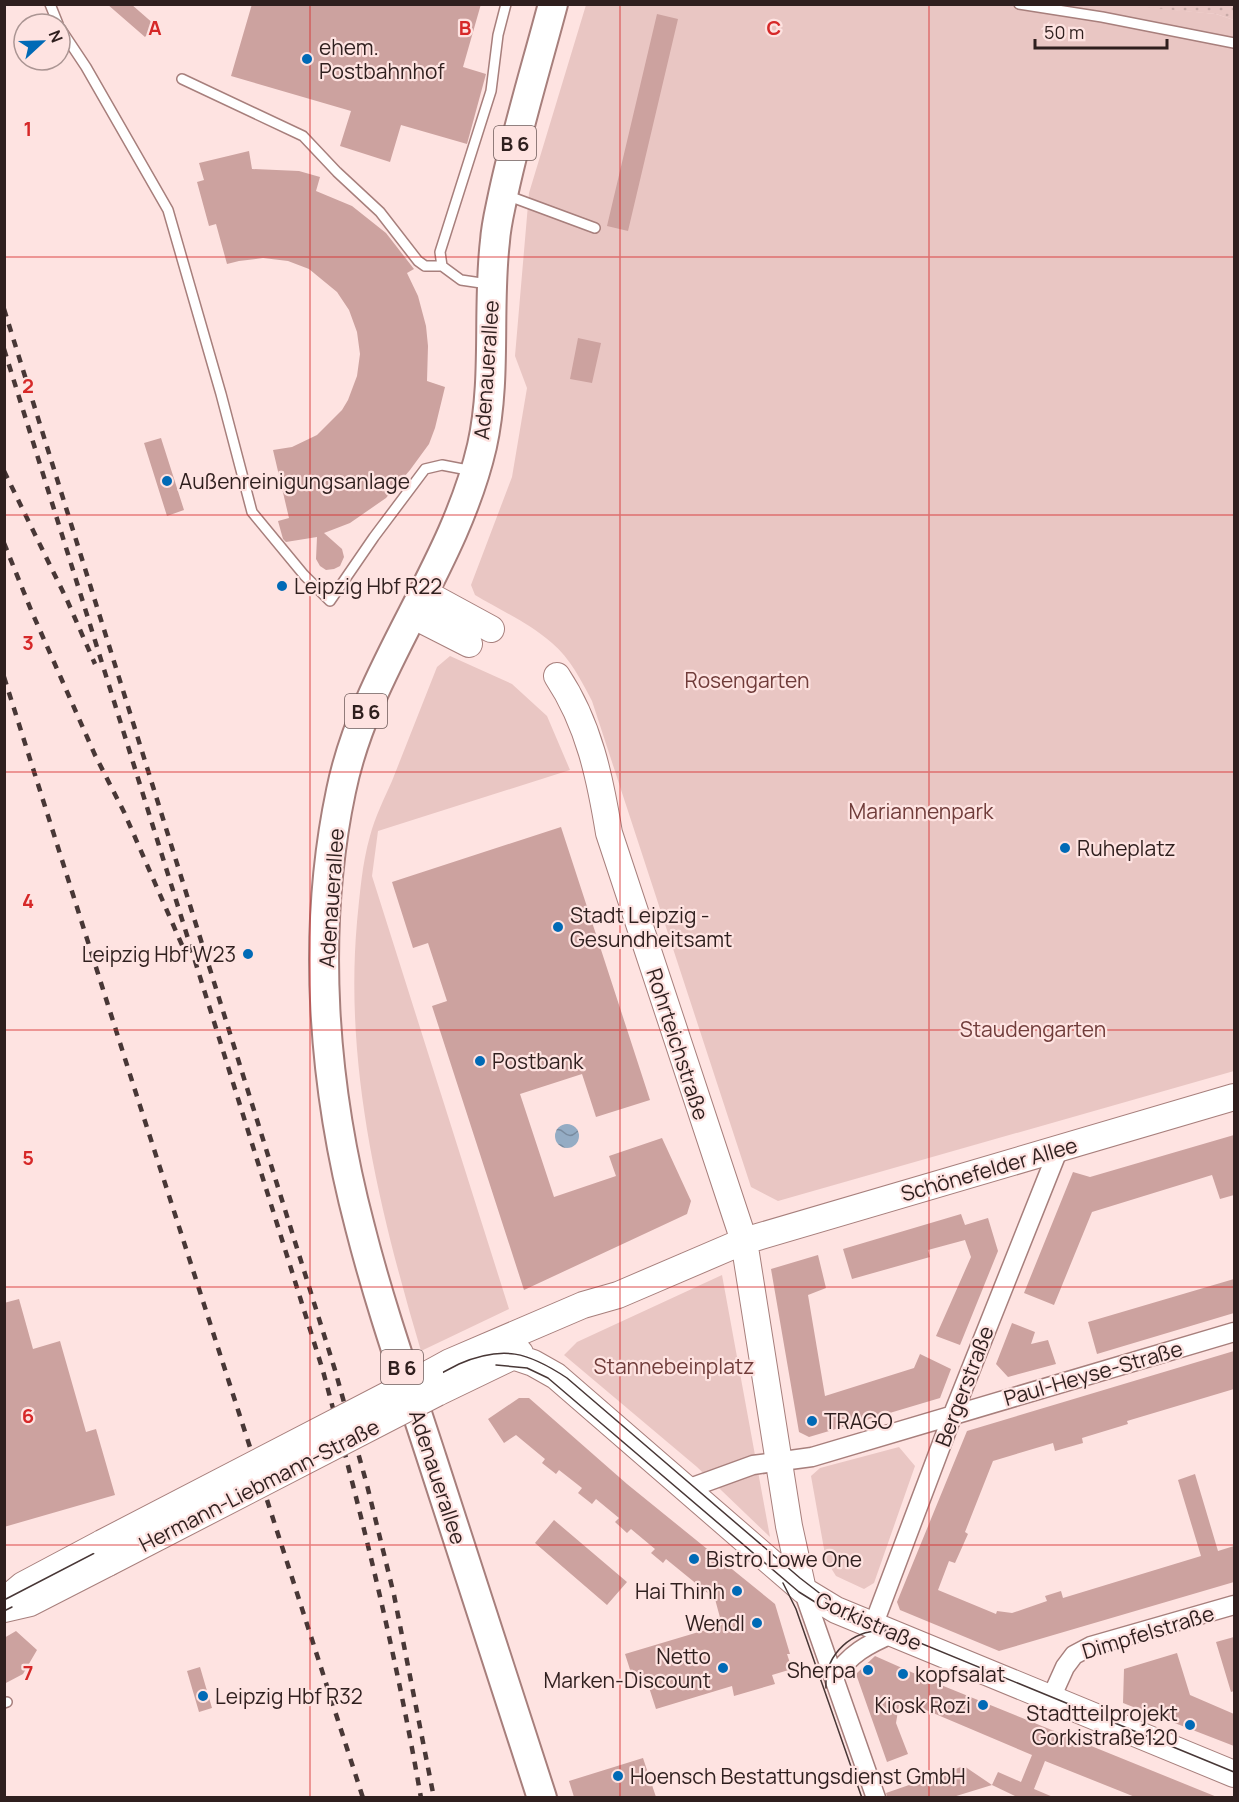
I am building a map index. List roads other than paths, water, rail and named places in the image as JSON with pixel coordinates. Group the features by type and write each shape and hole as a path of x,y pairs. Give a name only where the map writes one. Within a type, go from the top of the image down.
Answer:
{"main road":[{"name":"Adenauerallee","path":"542,1797 358,1222 343,1149 329,1056 324,963 330,855 341,789 363,718 381,676 465,504 475,471 488,415 491,285 495,236 510,161 553,4"},
{"path":"417,604 491,629"},
{"path":"417,604 469,644"},
{"name":"Rohrteichstraße","path":"557,676 569,694 585,730 600,780 609,833 744,1241"},
{"name":"Schönefelder Allee","path":"744,1241 1234,1097"},
{"path":"744,1241 795,1559 803,1590 556,1376 516,1352 583,1305 618,1294 744,1241"},
{"name":"Hermann-Liebmann-Straße","path":"7,1606 30,1603 106,1555 434,1385 516,1352"},
{"name":"Gorkistraße","path":"803,1590 836,1610 1234,1774"}],"street":[{"name":"Bergerstraße","path":"884,1630 953,1414 1059,1148"},
{"name":"Paul-Heyse-Straße","path":"779,1463 812,1457 1234,1332"},
{"path":"687,1489 753,1465 779,1463"},
{"path":"803,1590 876,1797"},
{"name":"Dimpfelstraße","path":"1051,1698 1065,1666 1074,1655 1091,1646 1234,1605"},
{"path":"834,1678 847,1660 884,1630"}],"lane":[{"path":"442,267 440,252 491,91 498,35 506,4"},
{"path":"1019,4 1234,42"},
{"path":"72,46 168,210 252,512 304,574 330,601 425,469 442,465 475,471"},
{"path":"182,79 303,136 380,212 418,261 425,266 442,267 461,279 491,285"},
{"path":"504,194 595,228"}],"water":[{"path":"567,1124 576,1127 579,1136 576,1145 567,1148 558,1145 555,1136 558,1127"}],"tram line":[{"path":"4,1600 459,1364 489,1355 515,1354 540,1362 567,1378 831,1602 874,1624 1234,1772"},
{"path":"496,1365 527,1368 548,1378 799,1592 850,1622"},
{"path":"783,1583 796,1609 862,1798"},
{"path":"4,1611 12,1607"},
{"path":"826,1688 830,1664 835,1654 843,1646 863,1634 887,1631"}],"railway":[{"path":"4,309 335,1370 394,1595 434,1798"},
{"path":"4,349 323,1371 377,1583 421,1798"},
{"path":"4,471 67,600 95,664"},
{"path":"4,543 95,755 124,812 185,952"},
{"path":"4,677 363,1798"}],"place":[{"name":"ehem. Postbahnhof","path":"307,59"},
{"name":"Außenreinigungsanlage","path":"167,481"},
{"name":"Leipzig Hbf R22","path":"282,586"},
{"name":"Ruheplatz","path":"1065,848"},
{"name":"Stadt Leipzig - Gesundheitsamt","path":"558,927"},
{"name":"Leipzig Hbf W23","path":"248,954"},
{"name":"Postbank","path":"480,1061"},
{"name":"TRAGO","path":"812,1421"},
{"name":"Bistro Lowe One","path":"694,1559"},
{"name":"Hai Thinh","path":"737,1591"},
{"name":"Wendl","path":"757,1623"},
{"name":"Netto Marken-Discount","path":"723,1668"},
{"name":"Sherpa","path":"868,1670"},
{"name":"kopfsalat","path":"903,1674"},
{"name":"Leipzig Hbf R32","path":"203,1696"},
{"name":"Kiosk Rozi","path":"983,1705"},
{"name":"Stadtteilprojekt Gorkistraße120","path":"1190,1725"},
{"name":"Hoensch Bestattungsdienst GmbH","path":"618,1776"}],"park label":[{"name":"Rosengarten","path":"747,680"},
{"name":"Mariannenpark","path":"921,811"},
{"name":"Staudengarten","path":"1033,1029"},
{"name":"Stannebeinplatz","path":"674,1366"}]}
